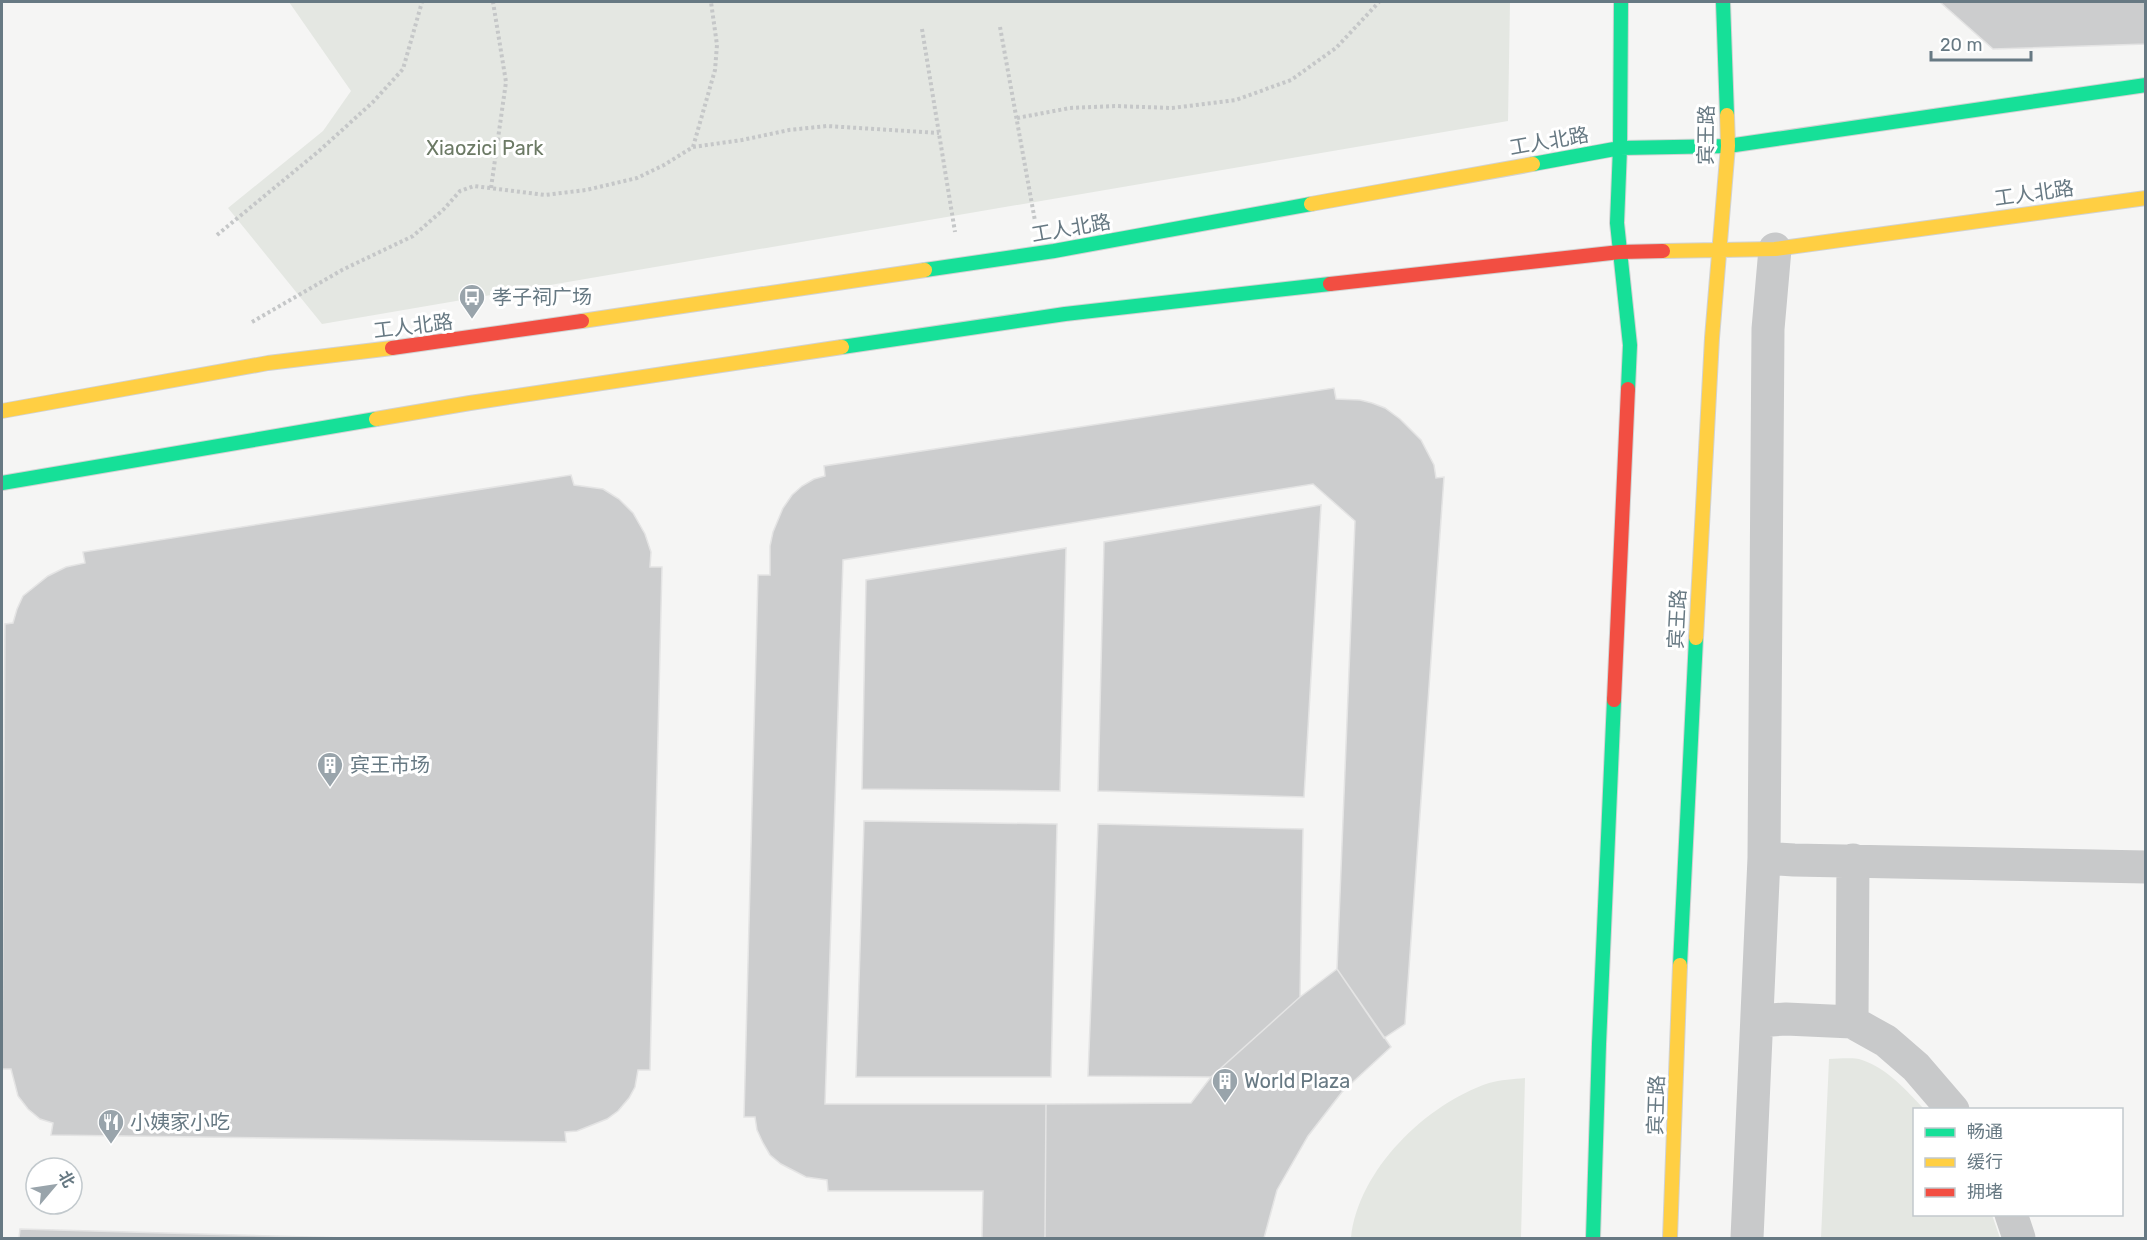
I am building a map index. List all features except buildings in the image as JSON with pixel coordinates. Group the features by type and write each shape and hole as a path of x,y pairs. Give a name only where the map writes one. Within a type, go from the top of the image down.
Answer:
{"street":[{"path":"1593,1239 1599,1044 1630,345 1617,223 1621,2"},
{"name":"宾王路","path":"1670,1239 1683,895 1711,350 1728,146 1723,2"},
{"name":"工人北路","path":"2,411 268,363 473,338 1041,253 1620,148 1728,146 2145,85"},
{"name":"工人北路","path":"2,483 470,403 1065,314 1620,252 1775,249 2145,198"},
{"path":"1747,1239 1764,858 1768,329 1775,249"},
{"path":"1764,858 2145,867"},
{"path":"1852,860 1852,1022"},
{"path":"1757,1021 1786,1019 1852,1022 1886,1041 1916,1067 1951,1108"},
{"path":"2011,1216 2019,1239"}],"path":[{"path":"217,235 319,151 373,102 403,69 422,2"},
{"path":"491,188 506,82 493,2"},
{"path":"693,147 715,70 717,45 711,2"},
{"path":"1017,118 1070,108 1115,106 1172,108 1236,100 1291,80 1336,48 1380,2"},
{"path":"1000,27 1041,253"},
{"path":"922,29 960,265"},
{"path":"252,322 342,270 413,236 443,210 460,191 474,186 545,195 586,190 637,178 693,147 789,130 827,126 939,133"}],"green space":[{"name":"Xiaozici Park","path":"289,2 1510,2 1508,121 322,324 228,208 323,131 351,91"},
{"path":"1829,1059 1862,1060 1880,1068 1923,1108 1913,1108 1913,1216 1992,1216 2000,1238 1821,1238"},
{"path":"1525,1078 1521,1238 1351,1238 1356,1213 1367,1188 1381,1165 1419,1123 1465,1093 1489,1083"}],"traffic: fast":[{"path":"1621,2 1617,223 1630,345 1628,389"},
{"path":"1723,2 1727,115"},
{"path":"1533,164 1620,148 1728,146 2146,85"},
{"path":"925,270 1054,251 1311,204"},
{"path":"842,347 1065,314 1330,284"},
{"path":"2,483 376,419"},
{"path":"1680,965 1696,638"},
{"path":"1593,1238 1614,700"}],"traffic: slow":[{"path":"1696,638 1712,338 1728,146 1727,115"},
{"path":"1311,204 1533,164"},
{"path":"1663,251 1775,249 2146,198"},
{"path":"582,321 925,270"},
{"path":"376,419 842,347"},
{"path":"2,411 268,363 392,348"},
{"path":"1670,1238 1680,965"}],"traffic: jam":[{"path":"1330,284 1620,252 1663,251"},
{"path":"392,348 582,321"},
{"path":"1614,700 1628,389"}],"place":[{"name":"孝子祠广场","path":"472,320"},
{"name":"宾王市场","path":"330,788"},
{"name":"World Plaza","path":"1225,1104"},
{"name":"小姨家小吃","path":"111,1145"}]}
